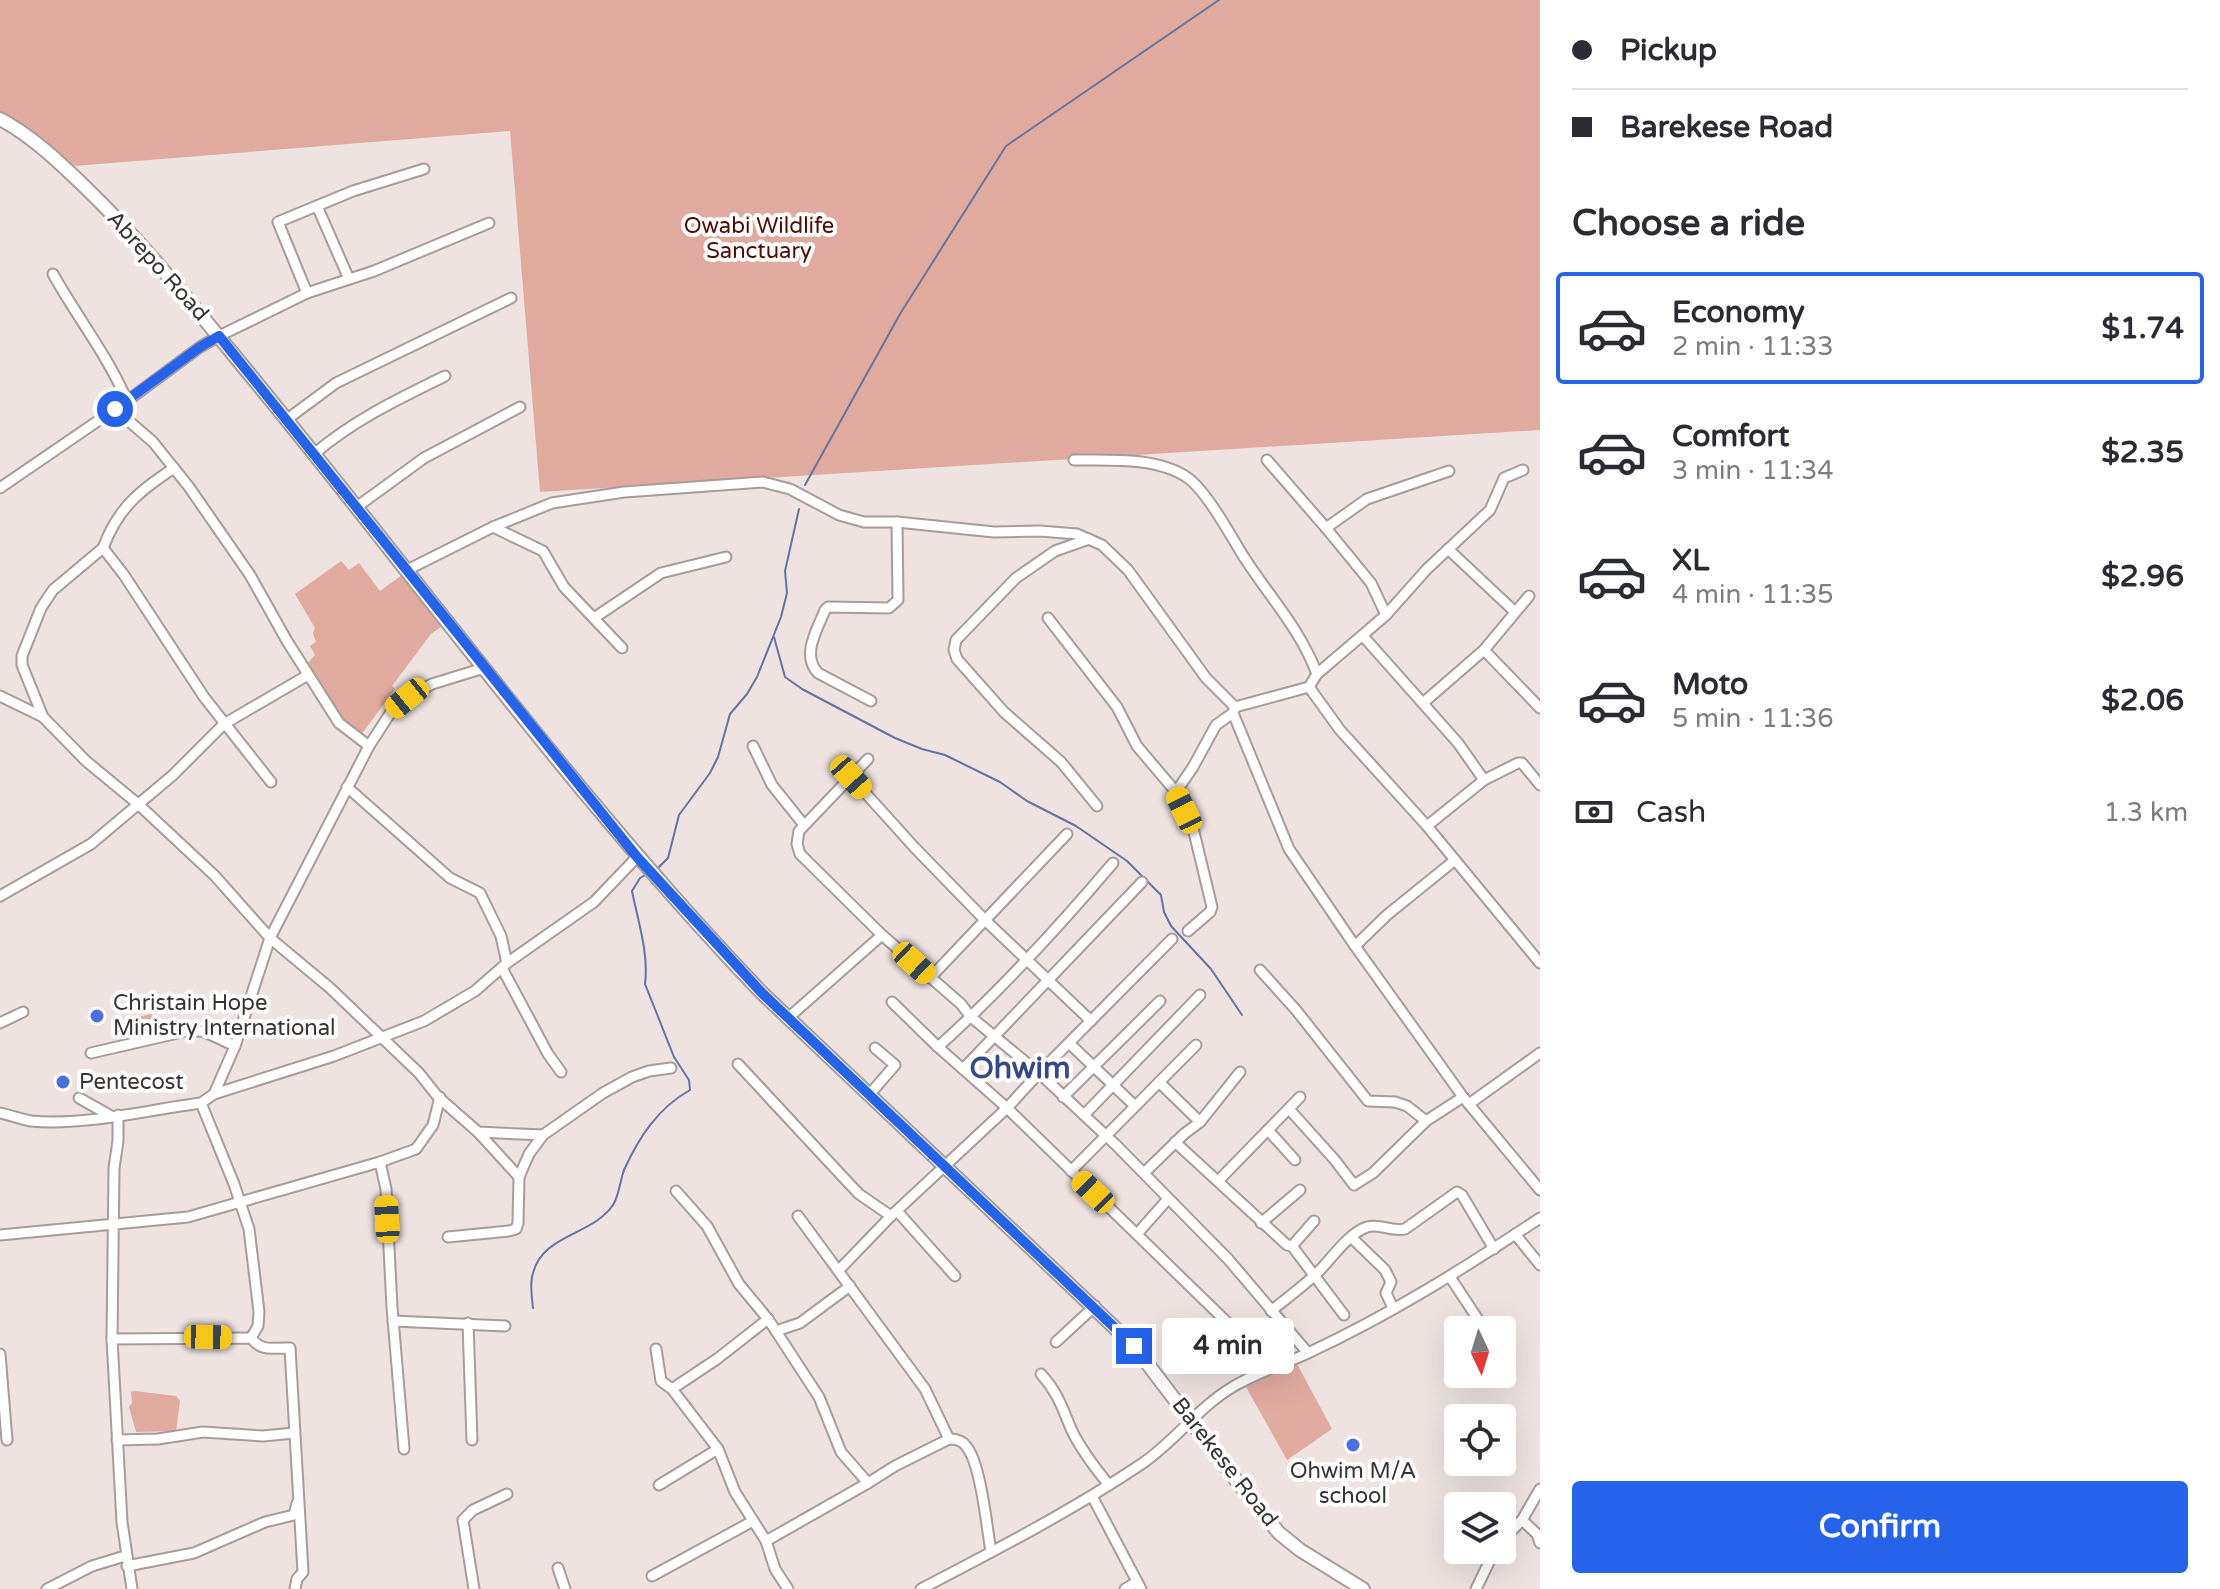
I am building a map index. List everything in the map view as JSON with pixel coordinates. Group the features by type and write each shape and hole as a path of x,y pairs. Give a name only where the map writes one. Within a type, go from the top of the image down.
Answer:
{"main road":[{"name":"Abrepo Road","path":"0,119 42,147 103,205 219,336 658,880"},
{"name":"Barekese Road","path":"658,880 788,1018 1134,1346 1279,1533 1310,1557 1363,1589"}],"street":[{"path":"307,293 278,222 353,191 424,169"},
{"path":"317,206 349,279"},
{"path":"0,488 219,336 307,293 489,223"},
{"path":"53,274 107,359 127,401"},
{"path":"286,420 336,383 511,298"},
{"path":"314,454 342,430 445,376"},
{"path":"358,506 424,458 520,407"},
{"path":"115,409 153,442 174,468 250,575 339,723 352,736 369,746"},
{"path":"1074,460 1138,462 1189,479 1223,521 1243,555 1279,604 1317,674"},
{"path":"1267,460 1371,583 1386,615"},
{"path":"43,717 22,665 22,656 41,608 53,590 103,548 113,523 131,501 174,468"},
{"path":"1176,792 1216,725 1234,710 1309,687 1317,674 1386,615 1490,510 1504,478 1523,470"},
{"path":"1326,528 1367,499 1449,471"},
{"path":"407,570 493,527 552,503 590,496 763,482 790,489 839,515 864,522 897,522 994,532 1077,534 1102,545 1128,570 1206,678 1234,710 1289,849 1466,1100 1540,1190"},
{"path":"871,701 818,673 812,667 809,652 828,607 889,608 896,604 897,522"},
{"path":"493,527 543,551 564,587 622,648"},
{"path":"1089,539 1055,551 1016,578 956,640 954,650 957,659 1004,712 1061,762 1097,806"},
{"path":"103,548 224,724 271,782"},
{"path":"1448,549 1514,611"},
{"path":"594,618 661,573 726,557"},
{"path":"1423,703 1484,650 1529,596"},
{"path":"1048,618 1117,707 1137,746 1176,792 1193,828 1212,907 1188,931"},
{"path":"1363,636 1458,743 1484,780"},
{"path":"1484,650 1540,708"},
{"path":"214,1094 235,1046 270,938 369,746 393,709 407,698 432,684 484,668"},
{"path":"0,896 91,844 173,775 224,724 308,675"},
{"path":"1309,687 1340,730 1427,826 1540,963"},
{"path":"0,696 43,717 86,761 138,804 215,876 270,938 384,1039 519,1177"},
{"path":"753,746 772,785 804,825"},
{"path":"868,759 799,831 797,844 800,854 882,935 961,1004 971,1017 1039,1073 1106,1135 1228,1259 1308,1353"},
{"path":"1427,826 1484,780 1522,763 1540,785"},
{"path":"851,777 986,921 1091,1021"},
{"path":"347,787 450,878 480,893 501,936 504,965 548,1054 561,1072"},
{"path":"930,978 1067,834"},
{"path":"1355,946 1387,915 1455,860"},
{"path":"0,1113 41,1121 114,1116 201,1103 214,1094 384,1039 424,1021 475,991 504,965 594,902 642,862"},
{"path":"938,1047 1064,921 1113,863"},
{"path":"963,1069 1142,882"},
{"path":"788,1018 882,935"},
{"path":"839,1270 1007,1108 1172,939"},
{"path":"1260,970 1368,1101 1395,1102 1407,1106 1426,1121"},
{"path":"1084,1115 1200,995"},
{"path":"1063,1097 1160,1001"},
{"path":"892,1002 1007,1108 1273,1367"},
{"path":"0,1023 23,1012"},
{"path":"91,1053 191,1030 205,1032 235,1046"},
{"path":"1070,1044 1135,1106"},
{"path":"1071,1171 1196,1045"},
{"path":"869,1095 895,1065 875,1048"},
{"path":"1289,1109 1354,1185 1373,1173 1426,1121 1466,1100 1540,1053"},
{"path":"738,1064 859,1194 894,1214 955,1276"},
{"path":"448,1237 516,1229 519,1177 529,1154 543,1135 603,1093 632,1077 671,1068"},
{"path":"1144,1173 1200,1122 1240,1072"},
{"path":"1159,1082 1200,1122"},
{"path":"0,1235 188,1217 380,1162 416,1149 433,1125 440,1097"},
{"path":"1218,1181 1300,1097"},
{"path":"79,1098 114,1116"},
{"path":"201,1103 249,1229 259,1312 258,1326 251,1338"},
{"path":"114,1116 118,1141 114,1168 112,1339 126,1561 132,1589"},
{"path":"1268,1130 1295,1160"},
{"path":"478,1132 543,1135"},
{"path":"1175,1142 1261,1223 1292,1246 1344,1315"},
{"path":"380,1162 386,1189 404,1449"},
{"path":"1261,1223 1300,1190"},
{"path":"676,1191 707,1226 739,1284 768,1319 819,1397 841,1452 868,1483"},
{"path":"1271,1311 1367,1227 1383,1226 1396,1231 1405,1229 1457,1192 1462,1195 1494,1249"},
{"path":"1137,1234 1168,1199"},
{"path":"798,1216 925,1389 949,1439"},
{"path":"921,1589 1109,1485 1147,1460 1192,1421 1209,1401 1234,1385 1308,1353 1450,1277 1540,1218"},
{"path":"1292,1246 1314,1221"},
{"path":"1515,1234 1540,1265"},
{"path":"1352,1238 1385,1270 1391,1282 1386,1293 1393,1308"},
{"path":"1450,1277 1476,1316"},
{"path":"776,1331 800,1323 850,1286"},
{"path":"1056,1342 1095,1306"},
{"path":"672,1389 768,1319"},
{"path":"393,1321 505,1326"},
{"path":"468,1323 472,1440"},
{"path":"112,1339 251,1338 263,1349 290,1348 303,1572 297,1579 295,1589"},
{"path":"656,1349 661,1381 672,1389 718,1449 728,1477 766,1541 775,1569 788,1589"},
{"path":"0,1354 7,1440"},
{"path":"1041,1374 1057,1391 1072,1431 1091,1464 1109,1485"},
{"path":"117,1440 158,1439 203,1432 263,1436 294,1433"},
{"path":"766,1541 895,1466 949,1439 957,1439 968,1448 983,1499 991,1552"},
{"path":"659,1485 718,1449"},
{"path":"1516,1526 1540,1489"},
{"path":"474,1589 463,1520 473,1510 507,1494"},
{"path":"47,1589 92,1566 194,1553 265,1522 294,1515 300,1496"},
{"path":"1092,1496 1139,1585 1125,1589"},
{"path":"1522,1520 1537,1534 1540,1543"},
{"path":"652,1576 753,1521"},
{"path":"1476,1589 1488,1564"},
{"path":"558,1568 565,1589"}],"green space":[{"name":"Owabi Wildlife Sanctuary","path":"0,0 1540,0 1540,430 540,492 510,131 74,166 28,127 0,112"},
{"path":"341,561 349,570 359,563 380,591 402,575 442,626 431,634 392,686 395,689 360,736 337,715 306,665 315,655 310,646 316,642 315,628 295,594"},
{"path":"151,1014 166,1033 138,1038 126,1020"},
{"path":"1296,1362 1332,1429 1287,1460 1246,1387"},
{"path":"131,1392 176,1396 180,1401 176,1431 136,1432 129,1407 132,1403"}],"waterway":[{"path":"805,485 900,314 1006,146 1219,0"},
{"path":"658,868 668,858 679,815 718,757 730,714 757,677 781,617 787,593 785,571 799,509"},
{"path":"774,637 785,677 802,689 895,738 945,755 1000,782 1027,801 1076,826 1127,861 1161,895 1171,926 1211,969 1242,1015"},
{"path":"533,1308 531,1281 537,1263 556,1243 592,1224 613,1205 624,1170 643,1135 668,1105 690,1090 689,1080 674,1057 645,984 644,949 632,891 640,878 649,873"}],"place":[{"name":"Christain Hope Ministry International","path":"97,1016"},
{"name":"Pentecost","path":"63,1082"},
{"name":"Ohwim M/A school","path":"1353,1445"}],"district":[{"name":"Ohwim","path":"1020,1068"}],"route":[{"path":"115,409 219,336 637,857 712,940 762,993 1134,1346"}]}
